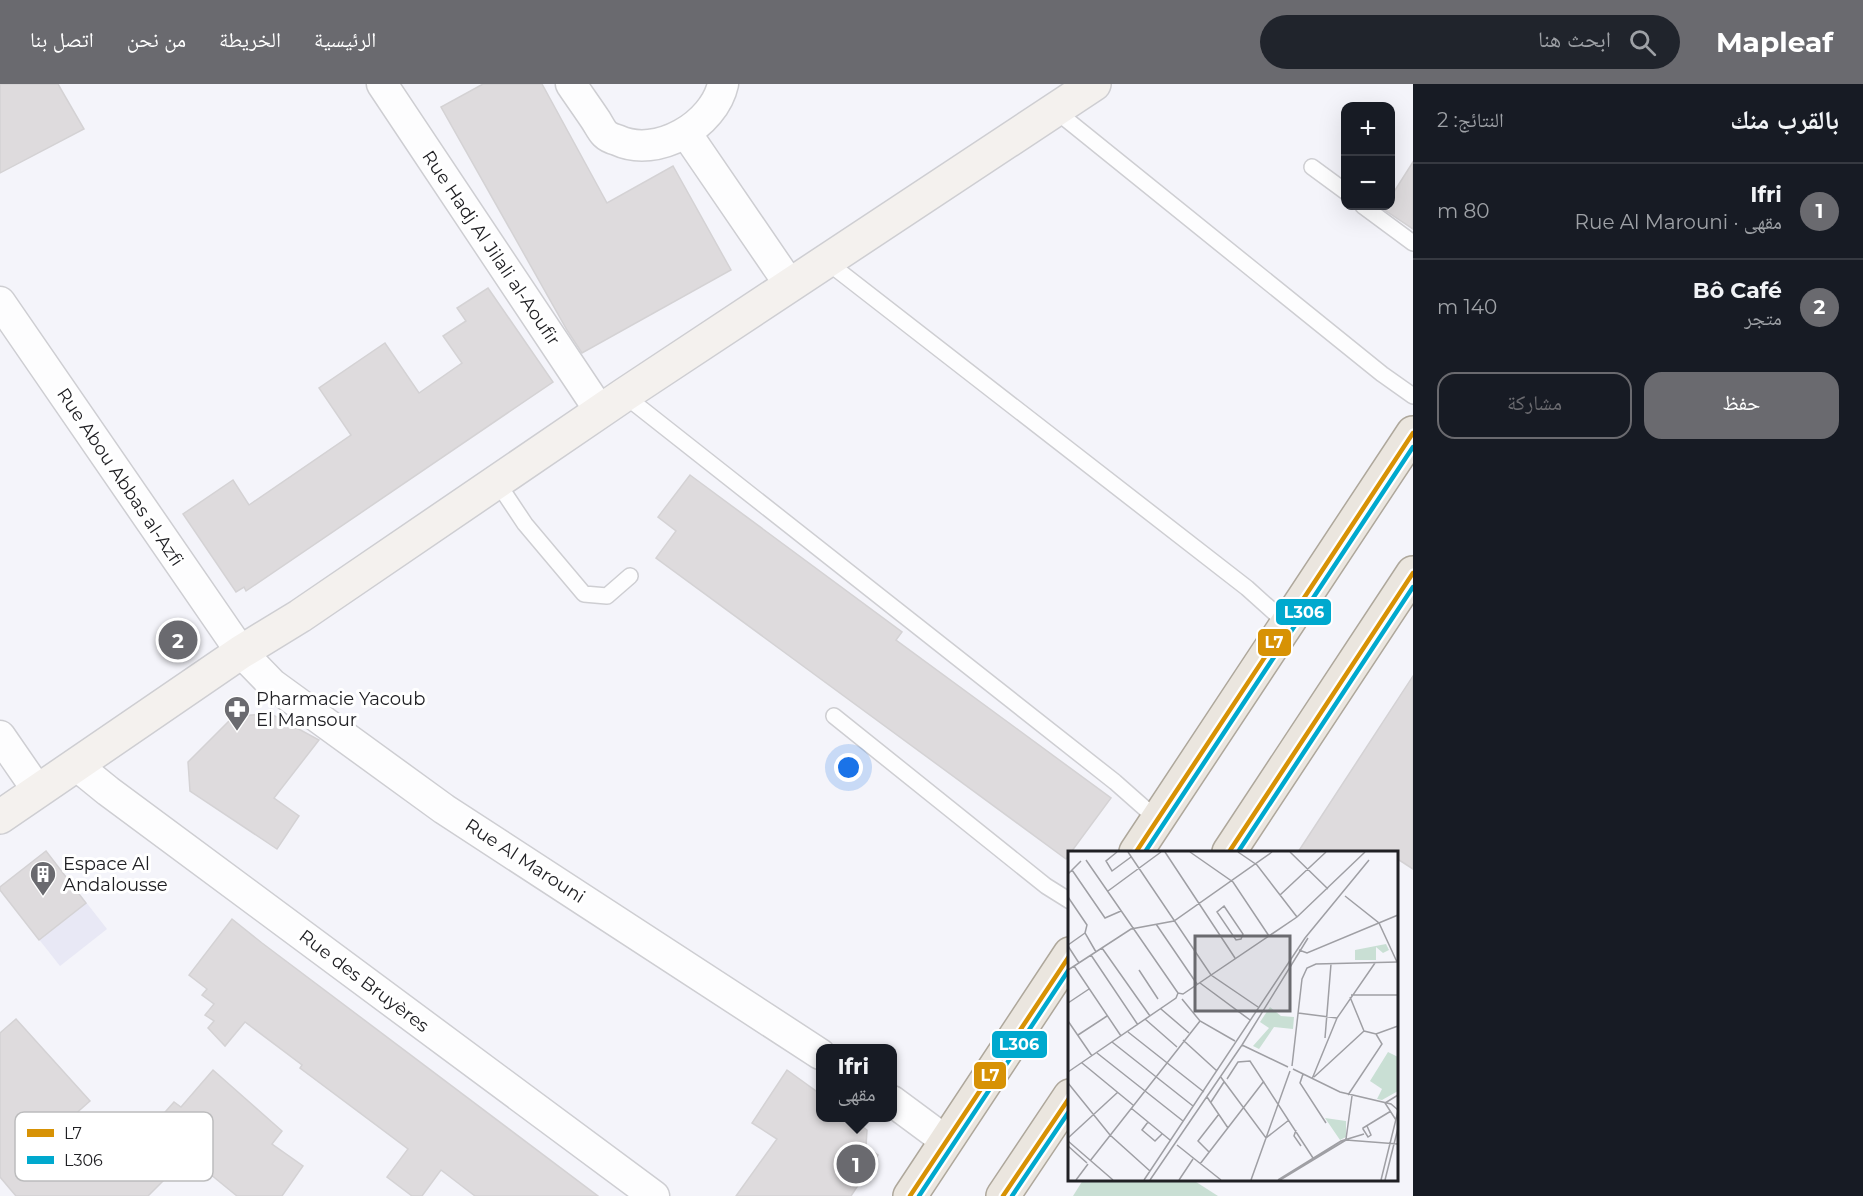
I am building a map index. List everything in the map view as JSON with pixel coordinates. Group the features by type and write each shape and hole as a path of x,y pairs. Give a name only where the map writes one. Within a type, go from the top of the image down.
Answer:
{"main road":[{"path":"0,817 612,403 1094,84"},
{"path":"1137,851 1413,432"},
{"path":"1230,851 1413,573"},
{"path":"910,1196 1068,957"},
{"path":"1003,1196 1068,1099"}],"street":[{"name":"Rue Hadj Al Jilali al-Aoufir","path":"382,84 612,403"},
{"path":"571,84 605,135 623,143 641,146 658,143 686,133 709,112 720,96 723,84"},
{"path":"686,133 790,285"},
{"name":"Rue Abou Abbas al-Azfi","path":"0,302 241,652"},
{"name":"Rue Al Marouni","path":"241,652 272,684 444,809 816,1051"},
{"path":"0,736 38,791"},
{"name":"Rue des Bruyères","path":"76,765 654,1196"},
{"path":"897,1105 946,1141"}],"lane":[{"path":"1056,111 1382,374 1413,396"},
{"path":"1312,167 1341,188"},
{"path":"1368,210 1413,243"},
{"path":"826,261 1238,581 1287,624"},
{"path":"612,403 1115,782 1158,819"},
{"path":"497,482 525,524 584,594 607,596 630,576"},
{"path":"834,716 1046,885 1068,900"}],"shaded area":[{"name":"Espace Al Andalousse","path":"46,851 107,929 60,966 0,890 0,887"}],"green space":[{"path":"1082,1181 1195,1181 1218,1196 1073,1196"}],"building":[{"path":"0,84 58,84 84,129 0,173"},
{"path":"483,84 542,84 607,203 673,166 731,270 582,353 441,107"},
{"path":"1413,162 1413,229 1384,210 1395,210 1395,190"},
{"path":"488,288 553,382 246,591 244,587 236,592 183,514 233,480 249,505 351,435 319,388 385,343 419,393 462,363 443,336 466,321 457,308"},
{"path":"690,475 902,632 896,640 1111,798 1072,851 1068,851 1066,859 656,558 676,531 658,517"},
{"path":"1413,676 1413,869 1398,859 1398,851 1299,851"},
{"path":"271,714 319,740 274,798 299,816 277,849 190,791 188,762 234,716"},
{"name":"Espace Al Andalousse","path":"46,851 86,903 39,940 0,887"},
{"path":"232,919 598,1196 475,1196 441,1170 422,1196 412,1196 387,1177 408,1149 300,1068 302,1065 245,1022 225,1046 208,1028 214,1021 205,1015 214,1004 202,995 207,989 189,975"},
{"path":"16,1019 90,1101 78,1112 15,1112 15,1181 163,1181 148,1196 16,1196 0,1177 0,1033"},
{"path":"213,1070 282,1131 272,1144 303,1166 282,1196 237,1196 213,1176 213,1112 165,1112 174,1102 181,1107"},
{"path":"787,1070 816,1091 816,1122 856,1122 867,1130 866,1147 878,1155 851,1196 736,1196 777,1139 752,1123"}],"transit line":[{"name":"L7","path":"1137,851 1413,433"},
{"name":"L306","path":"1146,851 1413,447"},
{"name":"L7","path":"1230,851 1413,573"},
{"name":"L306","path":"1239,851 1413,587"},
{"name":"L7","path":"910,1196 1068,958"},
{"name":"L306","path":"919,1196 1068,971"},
{"name":"L7","path":"1003,1196 1068,1100"},
{"name":"L306","path":"1012,1196 1068,1113"}],"place":[{"name":"Bô Café","path":"178,640"},
{"name":"Pharmacie Yacoub El Mansour","path":"237,732"},
{"name":"Espace Al Andalousse","path":"43,897"},
{"name":"Ifri","path":"856,1164"}]}
